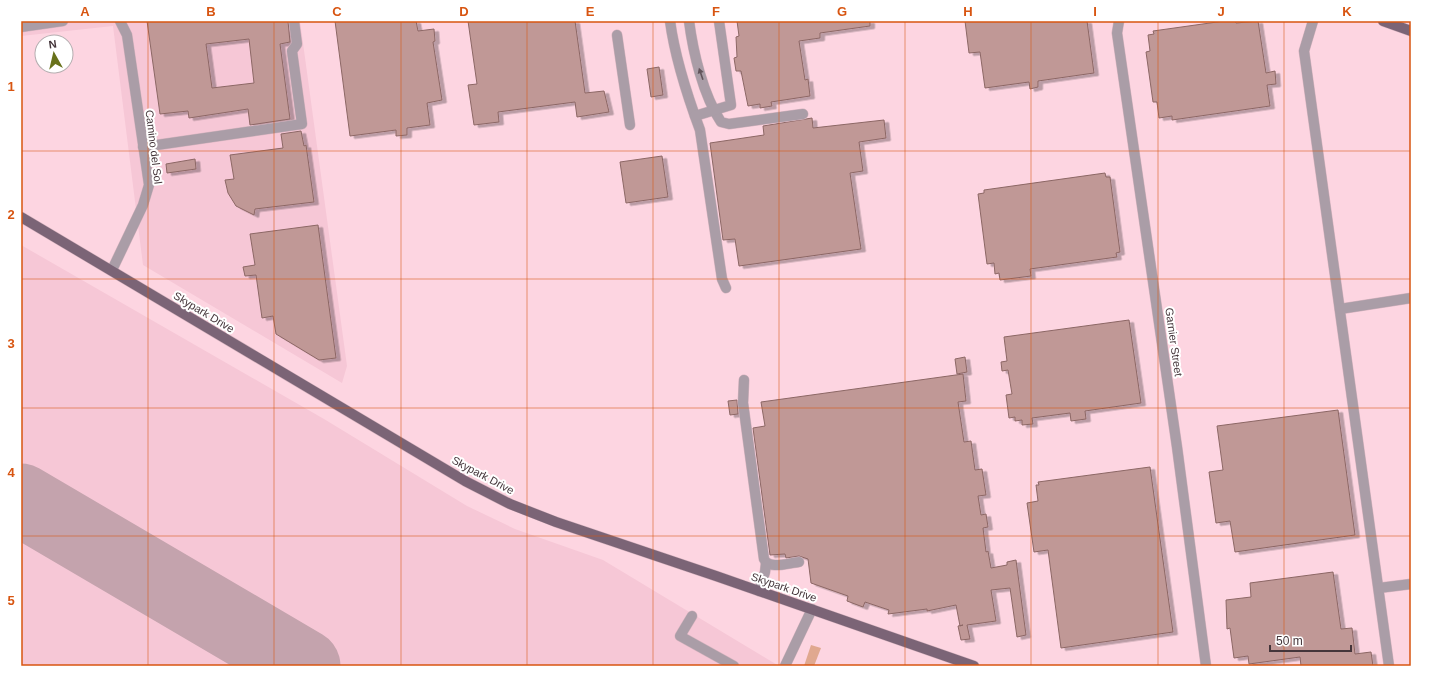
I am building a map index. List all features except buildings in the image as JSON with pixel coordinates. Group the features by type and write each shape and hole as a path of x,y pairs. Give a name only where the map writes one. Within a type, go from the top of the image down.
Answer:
{"main road":[{"path":"1383,21 1411,31"},
{"name":"Skypark Drive","path":"21,217 452,473 510,504 556,522 974,666"}],"street":[{"path":"21,27 63,21"},
{"name":"Camino del Sol","path":"112,270 143,205 149,184 127,34 120,21"},
{"path":"143,147 302,124 292,51 297,44 294,21"},
{"path":"670,21 673,40 700,130 722,279 726,288"},
{"path":"689,21 692,48 714,111 720,122 729,124 803,114"},
{"path":"695,116 729,107 731,102 719,21"},
{"name":"Garnier Street","path":"1119,21 1117,33 1177,447 1206,666"},
{"path":"1313,21 1304,51 1389,666"},
{"path":"617,35 630,125"},
{"path":"1340,309 1411,298"},
{"path":"744,380 743,404 766,563 765,572 759,591"},
{"path":"766,563 771,566 799,562"},
{"path":"1379,588 1411,584"},
{"path":"785,666 812,609"},
{"path":"692,616 680,636 734,666"}],"shaded area":[{"path":"21,21 300,21 347,366 342,383 143,265 113,26 21,36"},
{"path":"21,245 324,419 467,506 515,529 603,560 779,666 21,666"},
{"path":"811,645 821,648 814,666 804,666"}],"runway":[{"path":"21,500 304,666"}]}
